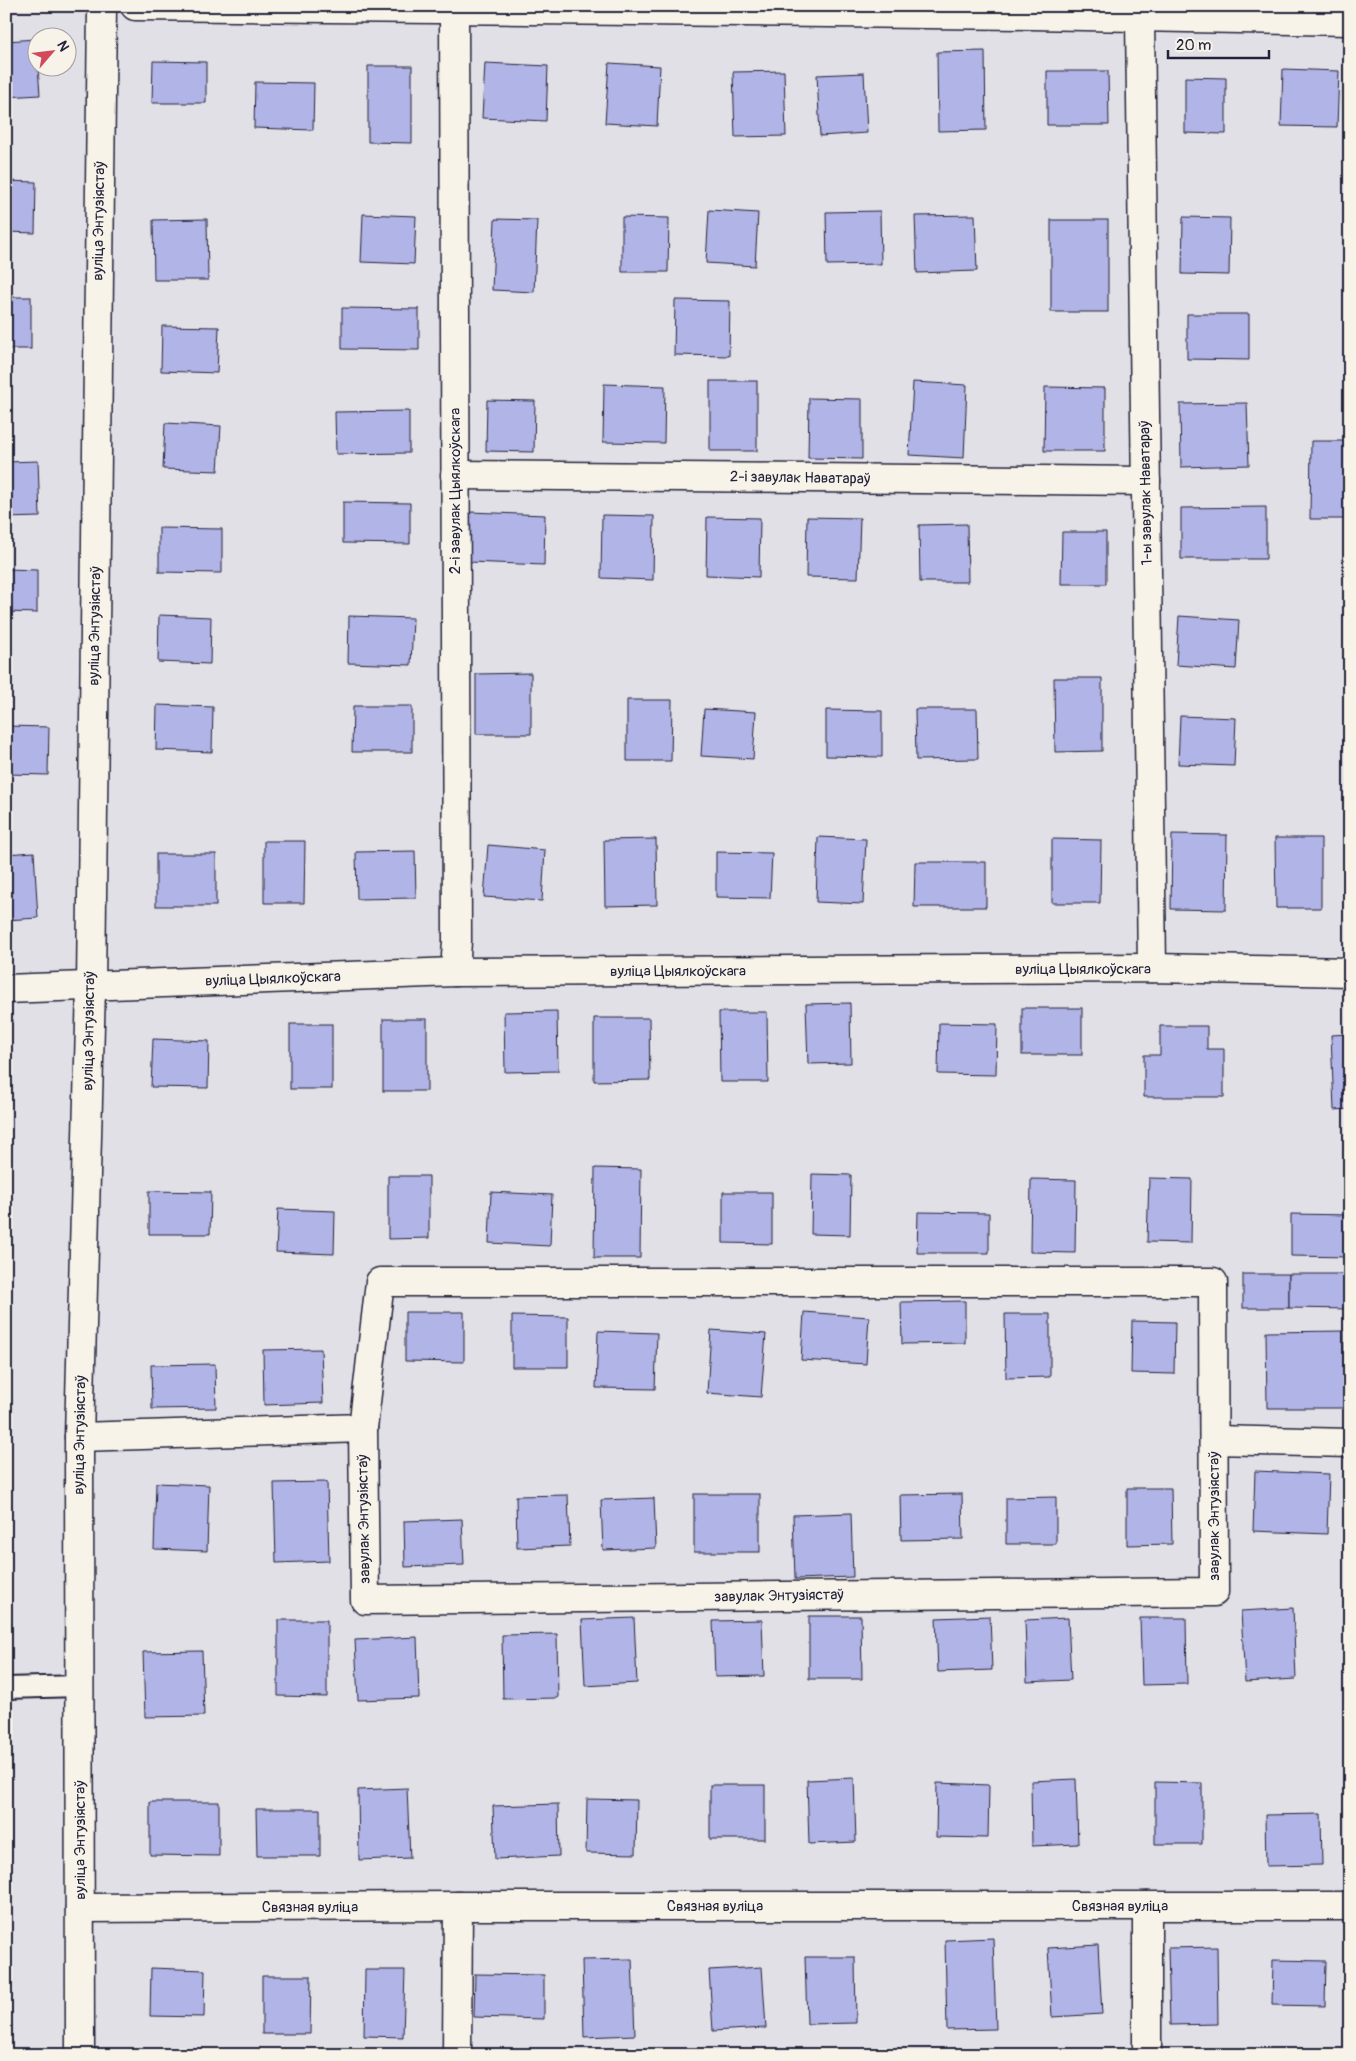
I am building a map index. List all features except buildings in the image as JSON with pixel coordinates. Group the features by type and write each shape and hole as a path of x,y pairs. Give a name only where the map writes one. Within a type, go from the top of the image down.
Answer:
{"street":[{"name":"вуліца Энтузіястаў","path":"80,2055 79,1437 91,987 102,6"},
{"path":"135,6 454,10 1032,10 1140,18 1350,20"},
{"name":"2-і завулак Цыялкоўскага","path":"454,10 457,931 455,972"},
{"name":"1-ы завулак Наватараў","path":"1140,18 1152,968"},
{"name":"2-і завулак Наватараў","path":"455,475 1146,481"},
{"name":"вуліца Цыялкоўскага","path":"6,989 455,972 1152,968 1350,972"},
{"name":"завулак Энтузіястаў","path":"380,1282 1214,1282 1214,1592 365,1600 364,1428 380,1282"},
{"path":"79,1437 364,1428"},
{"name":"завулак Энтузіястаў","path":"1214,1440 1350,1443"},
{"path":"457,2055 458,1906"},
{"path":"1147,1906 1147,2055"},
{"name":"Связная вуліца","path":"80,1908 1350,1906"}],"lane":[{"path":"6,1688 80,1686"}]}
